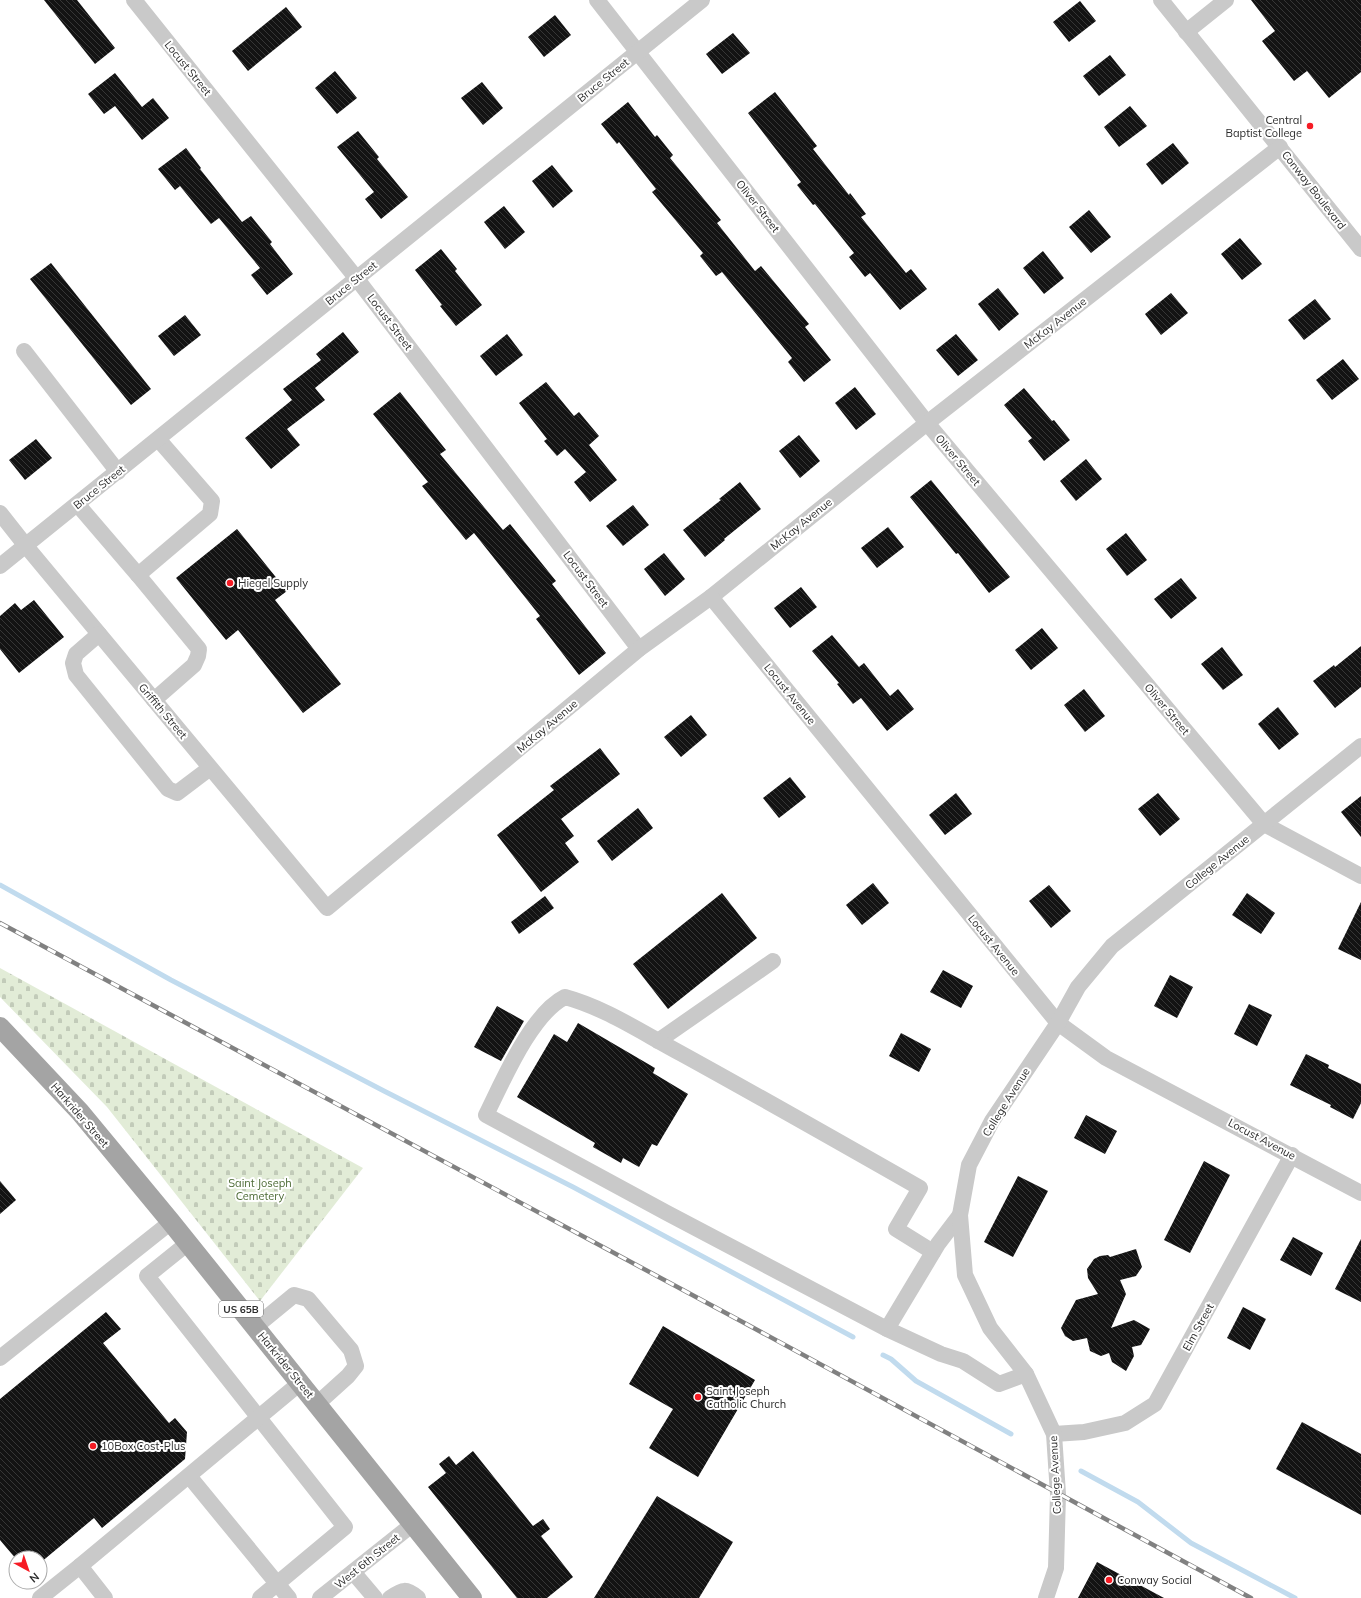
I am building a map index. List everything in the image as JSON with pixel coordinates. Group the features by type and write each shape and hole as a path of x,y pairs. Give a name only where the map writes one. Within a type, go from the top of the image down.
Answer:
{"main road":[{"name":"Harkrider Street","path":"0,1027 80,1112 171,1222 472,1598"}],"street":[{"name":"Locust Street","path":"134,0 357,278 639,649"},
{"name":"Oliver Street","path":"597,0 927,423 1264,824 1361,876"},
{"name":"Bruce Street","path":"0,566 78,505 702,0"},
{"name":"Conway Boulevard","path":"1160,0 1280,147 1358,239"},
{"path":"1186,32 1226,0"},
{"name":"McKay Avenue","path":"327,908 639,649 711,597 927,423 1280,147"},
{"path":"24,351 118,472"},
{"path":"138,575 210,514 212,501 158,439"},
{"path":"78,505 199,649 194,665 154,700"},
{"name":"Griffith Street","path":"0,513 327,908"},
{"name":"Locust Avenue","path":"711,597 1058,1023 1106,1058 1292,1155 1361,1193"},
{"path":"99,634 76,654 73,663 76,675 168,789 176,794 210,768"},
{"name":"College Avenue","path":"1046,1598 1056,1568 1058,1494 1054,1434 1026,1374 990,1328 965,1275 960,1215 969,1165 992,1121 1058,1023 1078,987 1112,946 1361,746"},
{"path":"658,1041 773,961"},
{"path":"933,1252 896,1229 920,1188 748,1090 610,1015 575,1000 565,997 555,1002 524,1040 486,1115 887,1329 941,1354 963,1361 999,1384 1026,1374"},
{"name":"Elm Street","path":"1054,1434 1084,1432 1125,1423 1155,1404 1292,1155"},
{"path":"887,1329 933,1252 960,1215"},
{"path":"0,1358 171,1222"},
{"path":"188,1243 148,1276 345,1527 260,1598"},
{"path":"256,1327 294,1295 308,1299 351,1350 356,1366 348,1376 317,1404"},
{"path":"48,1596 80,1566 300,1383"},
{"path":"189,1476 289,1598"},
{"name":"West 6th Street","path":"320,1598 412,1524"},
{"path":"80,1566 105,1598"},
{"path":"353,1572 375,1598"},
{"path":"390,1598 400,1591 409,1591 418,1598"}],"green space":[{"name":"Saint Joseph Cemetery","path":"0,968 363,1168 260,1301 107,1107 0,997"}],"building":[{"path":"44,0 77,0 115,48 95,64"},
{"path":"1251,0 1361,0 1361,72 1329,98 1307,71 1294,81 1262,41 1275,31"},
{"path":"1080,1 1096,21 1069,42 1053,22"},
{"path":"286,7 302,27 248,71 232,51"},
{"path":"555,15 571,35 544,57 528,37"},
{"path":"733,33 750,53 722,74 706,54"},
{"path":"1110,55 1126,75 1099,96 1083,76"},
{"path":"335,71 357,98 337,114 315,88"},
{"path":"115,73 142,107 153,98 169,118 142,140 115,106 104,114 88,94"},
{"path":"482,82 503,108 483,125 461,98"},
{"path":"775,92 817,146 813,149 866,214 861,217 906,273 911,269 927,289 900,310 870,273 865,277 849,257 854,253 815,204 813,205 797,185 801,182 748,113"},
{"path":"628,102 655,137 657,135 673,155 670,158 721,220 717,223 755,271 761,266 809,324 805,327 831,360 804,382 788,362 792,358 722,272 716,276 700,256 703,253 652,192 656,189 619,142 617,144 601,124"},
{"path":"1130,106 1147,126 1119,147 1104,127"},
{"path":"358,131 379,157 377,159 408,197 381,219 365,199 374,192 337,147"},
{"path":"1173,143 1189,163 1162,185 1146,164"},
{"path":"186,148 201,168 200,169 242,222 251,216 272,242 270,244 293,274 267,295 251,275 260,268 219,218 211,224 180,186 175,190 158,169"},
{"path":"552,165 573,191 553,208 532,181"},
{"path":"504,206 525,232 505,249 484,222"},
{"path":"1089,210 1111,237 1091,253 1069,227"},
{"path":"1240,238 1262,264 1242,280 1221,254"},
{"path":"441,249 457,269 455,271 482,305 456,326 415,270"},
{"path":"1043,251 1064,278 1044,294 1023,268"},
{"path":"51,263 151,389 131,405 30,279"},
{"path":"998,288 1019,314 999,331 978,304"},
{"path":"1171,293 1188,313 1161,335 1145,314"},
{"path":"1315,299 1331,319 1304,340 1288,320"},
{"path":"185,315 201,335 174,356 158,336"},
{"path":"343,332 359,352 315,388 325,400 287,429 300,445 271,469 245,438 292,400 283,389 321,360 316,354"},
{"path":"507,334 523,355 496,376 480,356"},
{"path":"956,334 978,360 958,376 936,350"},
{"path":"1343,359 1359,379 1332,400 1316,380"},
{"path":"546,382 574,416 579,412 599,436 589,445 617,480 590,502 574,482 586,472 565,449 557,456 544,441 547,439 519,403"},
{"path":"855,387 876,414 856,430 835,403"},
{"path":"1024,388 1052,421 1054,420 1070,440 1044,461 1028,441 1032,438 1004,405"},
{"path":"400,392 446,450 440,454 503,530 510,524 556,581 552,584 606,653 579,675 536,619 540,616 474,533 466,540 422,486 428,482 373,414"},
{"path":"799,435 820,461 800,478 779,451"},
{"path":"36,439 52,458 25,480 9,460"},
{"path":"1086,459 1102,479 1076,501 1060,481"},
{"path":"931,480 1010,577 989,593 958,553 956,554 910,497"},
{"path":"740,482 761,509 724,539 725,540 705,557 683,530 721,500 719,499"},
{"path":"633,505 649,525 623,546 606,526"},
{"path":"888,527 904,547 877,568 861,548"},
{"path":"237,529 287,591 275,600 341,684 303,713 238,630 226,640 176,578"},
{"path":"1126,533 1147,560 1127,576 1106,549"},
{"path":"664,553 685,579 665,596 644,569"},
{"path":"1181,578 1197,598 1171,619 1154,599"},
{"path":"801,587 817,607 790,628 774,608"},
{"path":"34,600 64,637 19,673 0,649 0,616 15,603 21,610"},
{"path":"1042,628 1058,648 1031,670 1015,650"},
{"path":"832,635 859,667 864,663 890,696 898,689 914,709 887,731 861,698 853,704 837,684 839,683 812,651"},
{"path":"1361,646 1361,687 1335,708 1313,681 1334,665 1335,667"},
{"path":"1222,647 1243,675 1223,690 1201,664"},
{"path":"1084,689 1105,716 1085,732 1064,705"},
{"path":"1278,707 1299,734 1279,750 1258,724"},
{"path":"691,715 707,735 681,757 664,737"},
{"path":"600,748 620,774 561,819 574,836 565,843 579,862 541,892 497,835 554,790 550,786"},
{"path":"790,777 806,797 779,818 763,798"},
{"path":"956,793 972,814 945,835 929,815"},
{"path":"1158,793 1180,819 1160,836 1138,809"},
{"path":"1361,796 1361,837 1341,812"},
{"path":"638,808 653,828 612,861 597,841"},
{"path":"873,883 889,903 862,925 846,905"},
{"path":"1049,885 1071,911 1051,928 1029,901"},
{"path":"722,893 757,938 668,1009 633,964"},
{"path":"1247,893 1275,913 1261,934 1232,915"},
{"path":"545,896 554,908 519,934 511,922"},
{"path":"1361,902 1361,960 1338,949"},
{"path":"943,970 973,986 961,1008 930,992"},
{"path":"1170,975 1193,987 1177,1018 1154,1006"},
{"path":"1249,1004 1272,1015 1257,1046 1234,1034"},
{"path":"497,1006 524,1021 501,1061 474,1047"},
{"path":"578,1023 655,1068 653,1073 688,1094 657,1146 652,1144 639,1167 623,1158 621,1163 593,1147 595,1143 517,1097 554,1034 567,1042"},
{"path":"901,1033 931,1049 919,1072 889,1056"},
{"path":"1306,1054 1329,1065 1328,1068 1361,1084 1361,1103 1353,1119 1330,1107 1331,1105 1290,1085"},
{"path":"1086,1115 1117,1131 1105,1154 1074,1138"},
{"path":"1204,1161 1230,1175 1190,1253 1164,1240"},
{"path":"1018,1176 1048,1191 1013,1257 984,1242"},
{"path":"0,1181 16,1200 0,1214"},
{"path":"1293,1237 1323,1253 1311,1276 1280,1260"},
{"path":"1361,1239 1361,1302 1335,1289"},
{"path":"1136,1249 1142,1267 1136,1276 1120,1280 1126,1294 1111,1328 1134,1320 1150,1329 1141,1345 1132,1347 1134,1356 1126,1371 1112,1362 1109,1353 1101,1356 1090,1351 1087,1338 1073,1341 1065,1336 1061,1328 1076,1300 1098,1294 1088,1278 1087,1269 1094,1259 1100,1256 1108,1255 1110,1257"},
{"path":"1243,1307 1266,1319 1250,1350 1227,1338"},
{"name":"10Box Cost-Plus","path":"106,1312 121,1329 103,1343 169,1423 175,1418 187,1432 185,1459 102,1528 94,1518 48,1556 48,1550 8,1550 0,1540 0,1399"},
{"name":"Saint Joseph Catholic Church","path":"663,1326 755,1380 698,1477 649,1448 673,1409 629,1384"},
{"path":"1302,1422 1361,1454 1361,1515 1276,1469"},
{"path":"473,1451 533,1526 543,1519 550,1529 541,1536 573,1577 547,1598 517,1598 428,1487 446,1473 439,1464 449,1456 456,1465"},
{"path":"657,1496 733,1542 699,1598 594,1598"},
{"name":"Conway Social","path":"1097,1562 1164,1598 1078,1598"}],"waterway":[{"path":"0,885 171,980 573,1187 853,1337"},
{"path":"883,1355 891,1359 916,1381 1011,1434"},
{"path":"1081,1471 1138,1502 1191,1543 1295,1598"}],"railway":[{"path":"0,923 750,1326 1251,1598"}],"place":[{"name":"Central Baptist College","path":"1310,126"},
{"name":"Hiegel Supply","path":"230,583"},
{"name":"Saint Joseph Catholic Church","path":"698,1397"},
{"name":"10Box Cost-Plus","path":"93,1446"},
{"name":"Conway Social","path":"1109,1580"}]}
